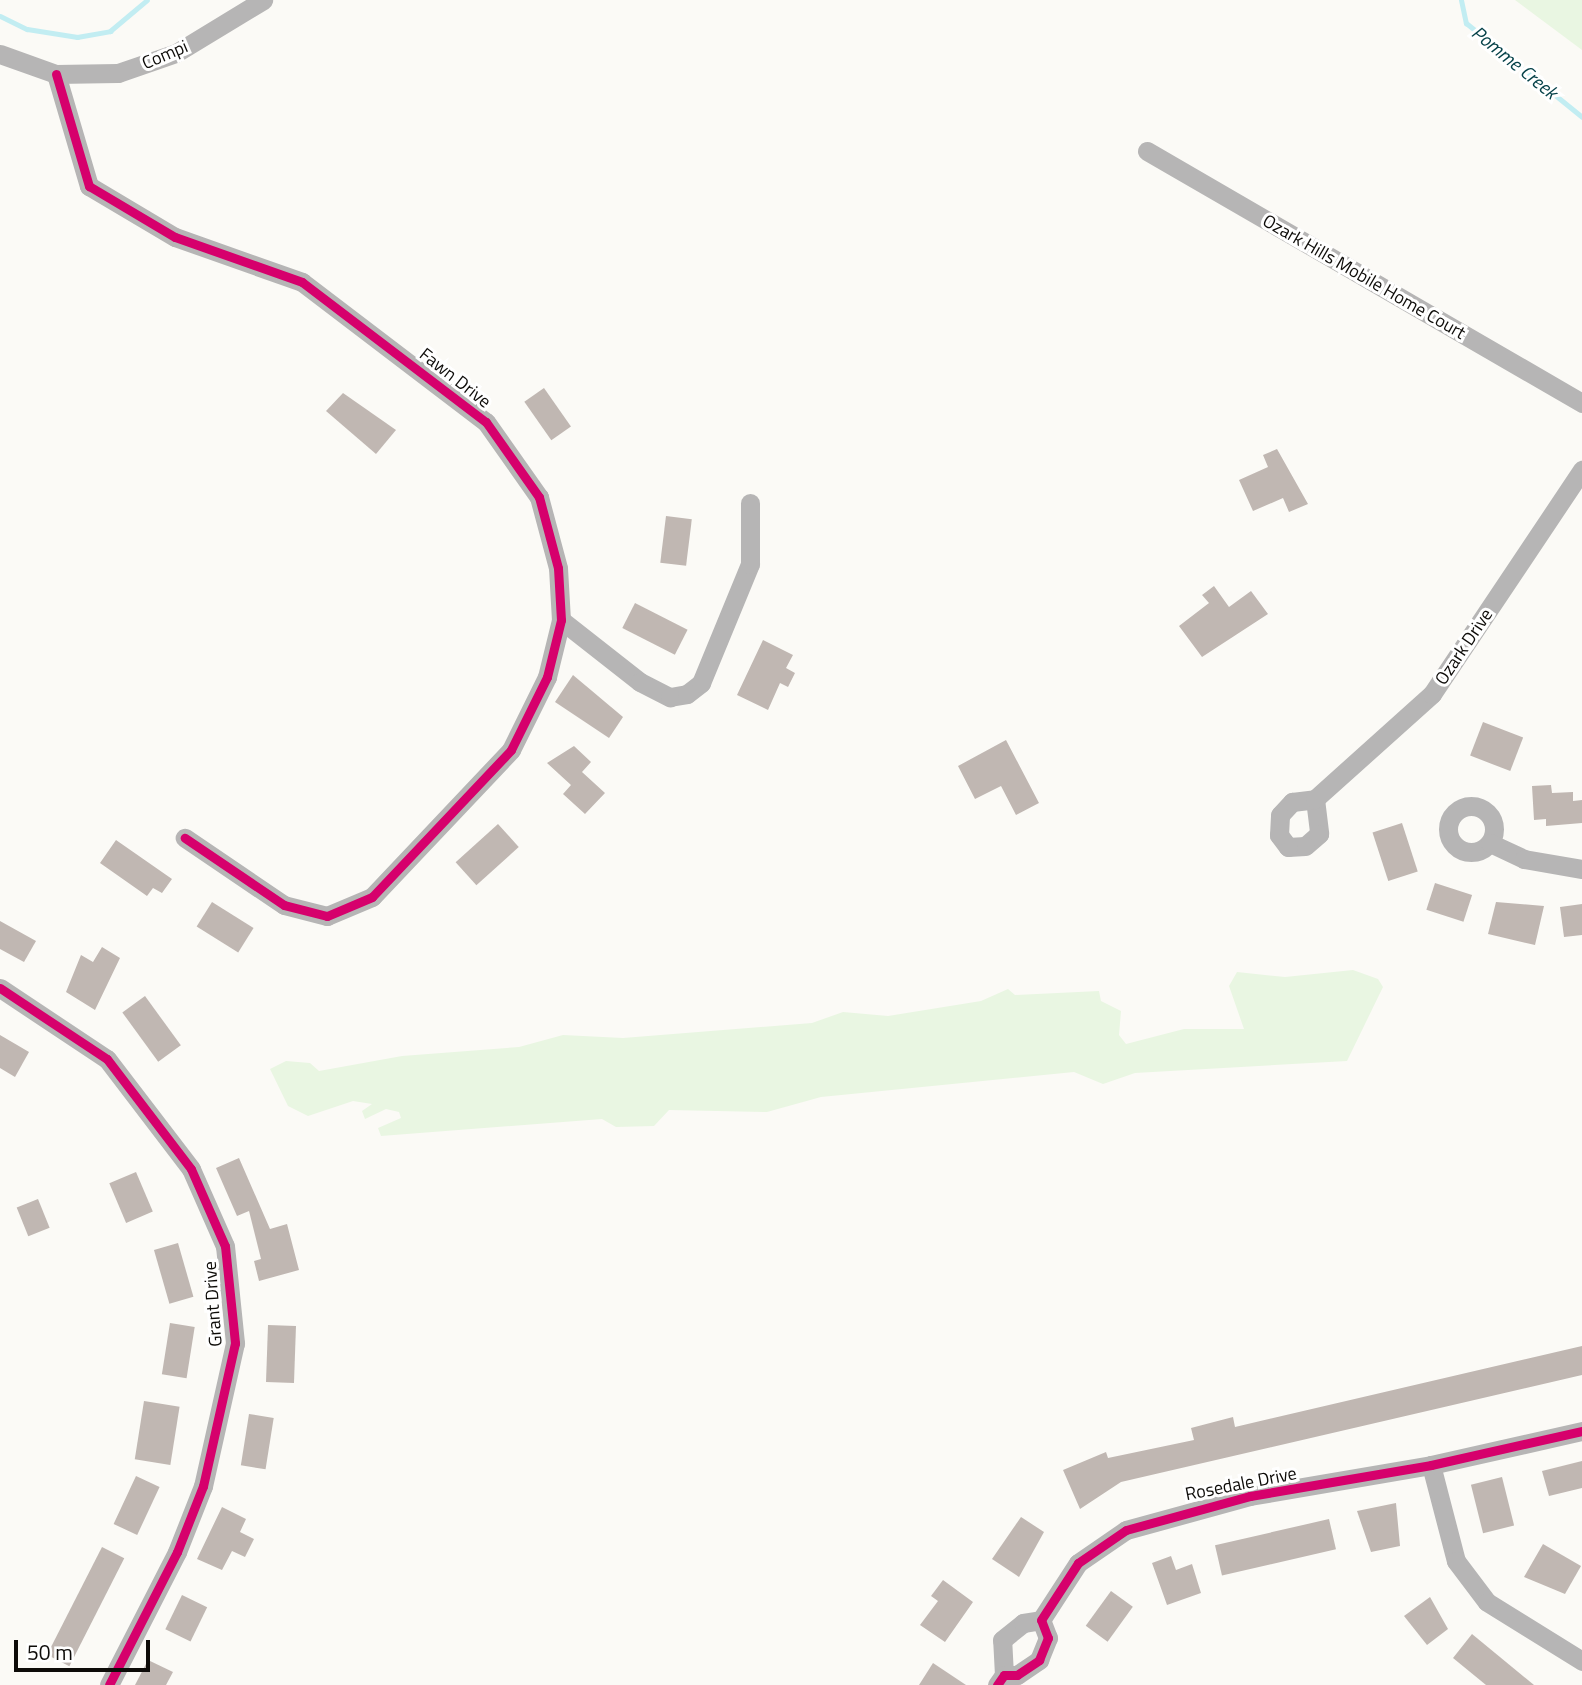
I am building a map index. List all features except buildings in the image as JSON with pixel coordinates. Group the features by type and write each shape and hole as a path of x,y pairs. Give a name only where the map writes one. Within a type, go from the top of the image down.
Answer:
{"street":[{"name":"Compi","path":"56,74 118,73 164,57 263,0"},
{"path":"0,54 56,74"},
{"name":"Fawn Drive","path":"56,74 89,186 175,237 302,282 486,422 539,497 558,568 561,620 547,677 511,750 372,897 327,916 284,905 185,838"},
{"name":"Ozark Hills Mobile Home Court","path":"1147,152 1582,404"},
{"name":"Ozark Drive","path":"1315,799 1455,666 1582,470"},
{"path":"561,620 640,682 670,697 688,694 701,683 750,564 750,503"},
{"path":"1490,843 1524,859 1582,869"},
{"name":"Grant Drive","path":"0,988 107,1059 191,1169 225,1246 235,1343 203,1486 177,1552 108,1685"},
{"name":"Rosedale Drive","path":"1041,1620 1077,1563 1126,1530 1160,1516 1431,1465 1582,1431"},
{"path":"1431,1465 1456,1561 1479,1591 1582,1661"},
{"path":"1041,1620 1048,1638 1044,1654 1032,1668 1000,1680 1002,1640 1023,1623 1041,1620"}],"green space":[{"path":"1515,0 1582,0 1582,50"},
{"path":"1353,970 1378,979 1383,987 1347,1061 1135,1073 1103,1084 1074,1072 821,1097 767,1112 669,1110 654,1126 616,1127 602,1119 381,1136 378,1128 401,1118 399,1112 386,1109 365,1119 362,1111 372,1104 353,1101 308,1116 288,1106 270,1069 286,1061 310,1063 319,1071 402,1056 519,1047 563,1035 623,1038 812,1023 843,1012 888,1016 981,1001 1008,989 1015,995 1099,991 1101,1001 1121,1011 1119,1035 1126,1044 1184,1029 1244,1029 1229,986 1237,972 1285,977"}],"waterway":[{"name":"Pomme Creek","path":"0,16 27,29 77,37 110,31 147,0"},
{"name":"Pomme Creek","path":"1461,0 1466,23 1582,117"}],"cycle path":[{"path":"56,74 89,186 175,237 302,282 486,422 539,497 558,568 561,620 547,677 511,750 372,897 327,916 284,905 185,838"},
{"path":"0,988 107,1059 191,1169 225,1246 235,1343 203,1486 177,1552 109,1685"},
{"path":"997,1685 1004,1675 1017,1675 1039,1660 1048,1638 1041,1620 1078,1563 1126,1530 1250,1496 1431,1465 1582,1431"}]}
